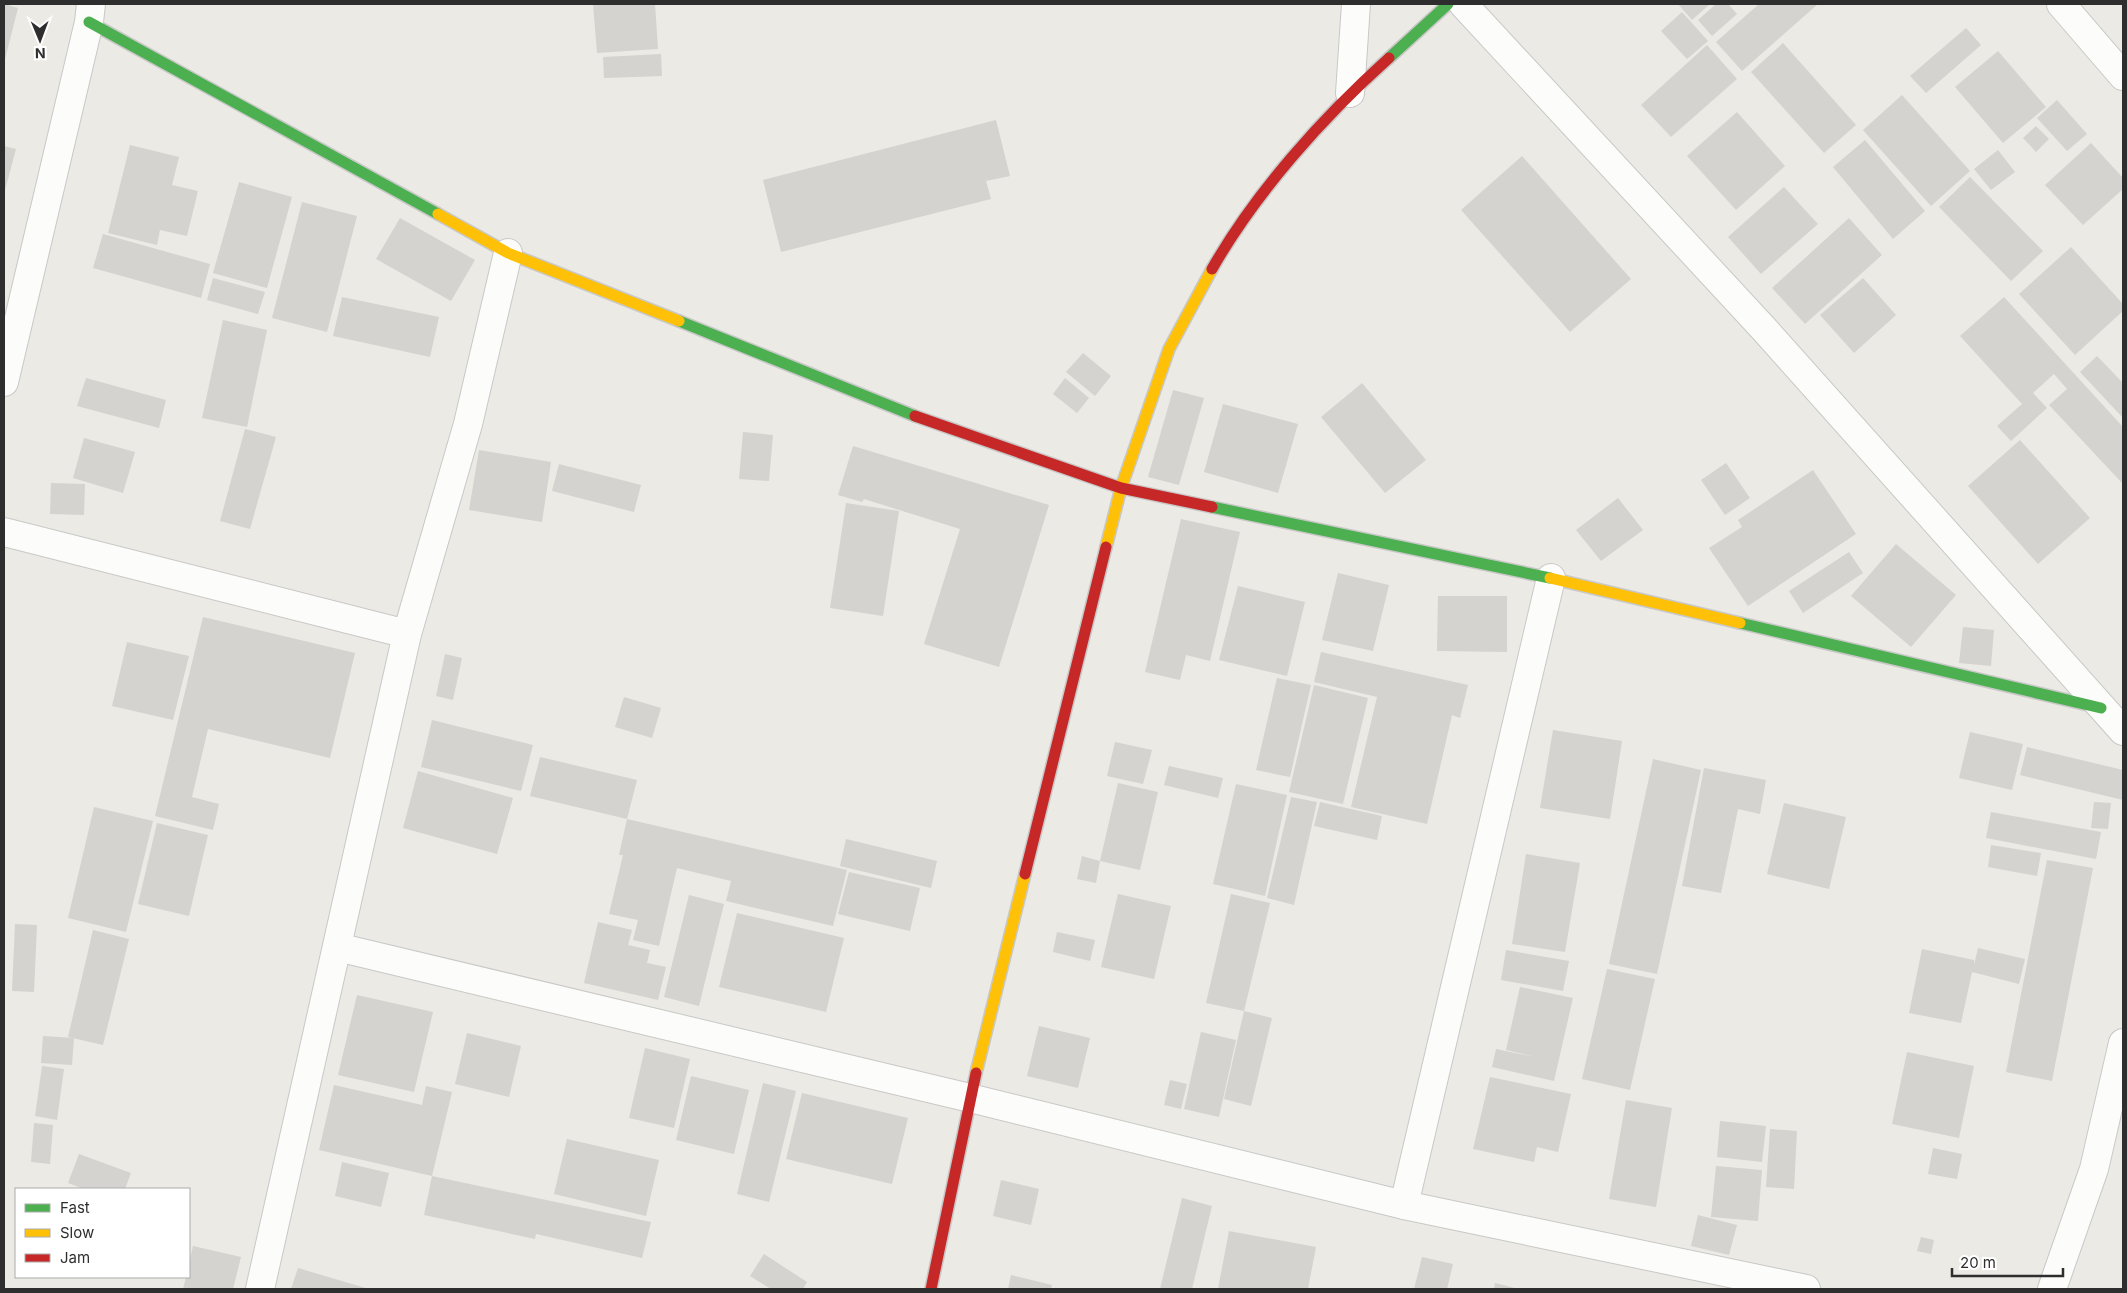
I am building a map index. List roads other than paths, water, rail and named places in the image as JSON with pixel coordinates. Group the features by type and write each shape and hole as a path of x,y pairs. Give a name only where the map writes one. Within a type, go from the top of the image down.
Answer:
{"street":[{"path":"1350,93 1356,4"},
{"path":"931,1289 970,1098 1121,488 1169,349 1192,303 1225,246 1260,196 1350,93 1448,4"},
{"path":"1463,4 1764,329 2123,732"},
{"path":"2061,4 2123,76"},
{"path":"4,382 90,13 508,253 946,428 1121,488 1551,578 2100,708"},
{"path":"260,1289 407,634 468,424 508,253"},
{"path":"4,532 407,634"},
{"path":"1404,1205 1551,578"},
{"path":"337,947 970,1098 1404,1205 1806,1289"},
{"path":"2052,1289 2094,1169 2123,1043"}]}
